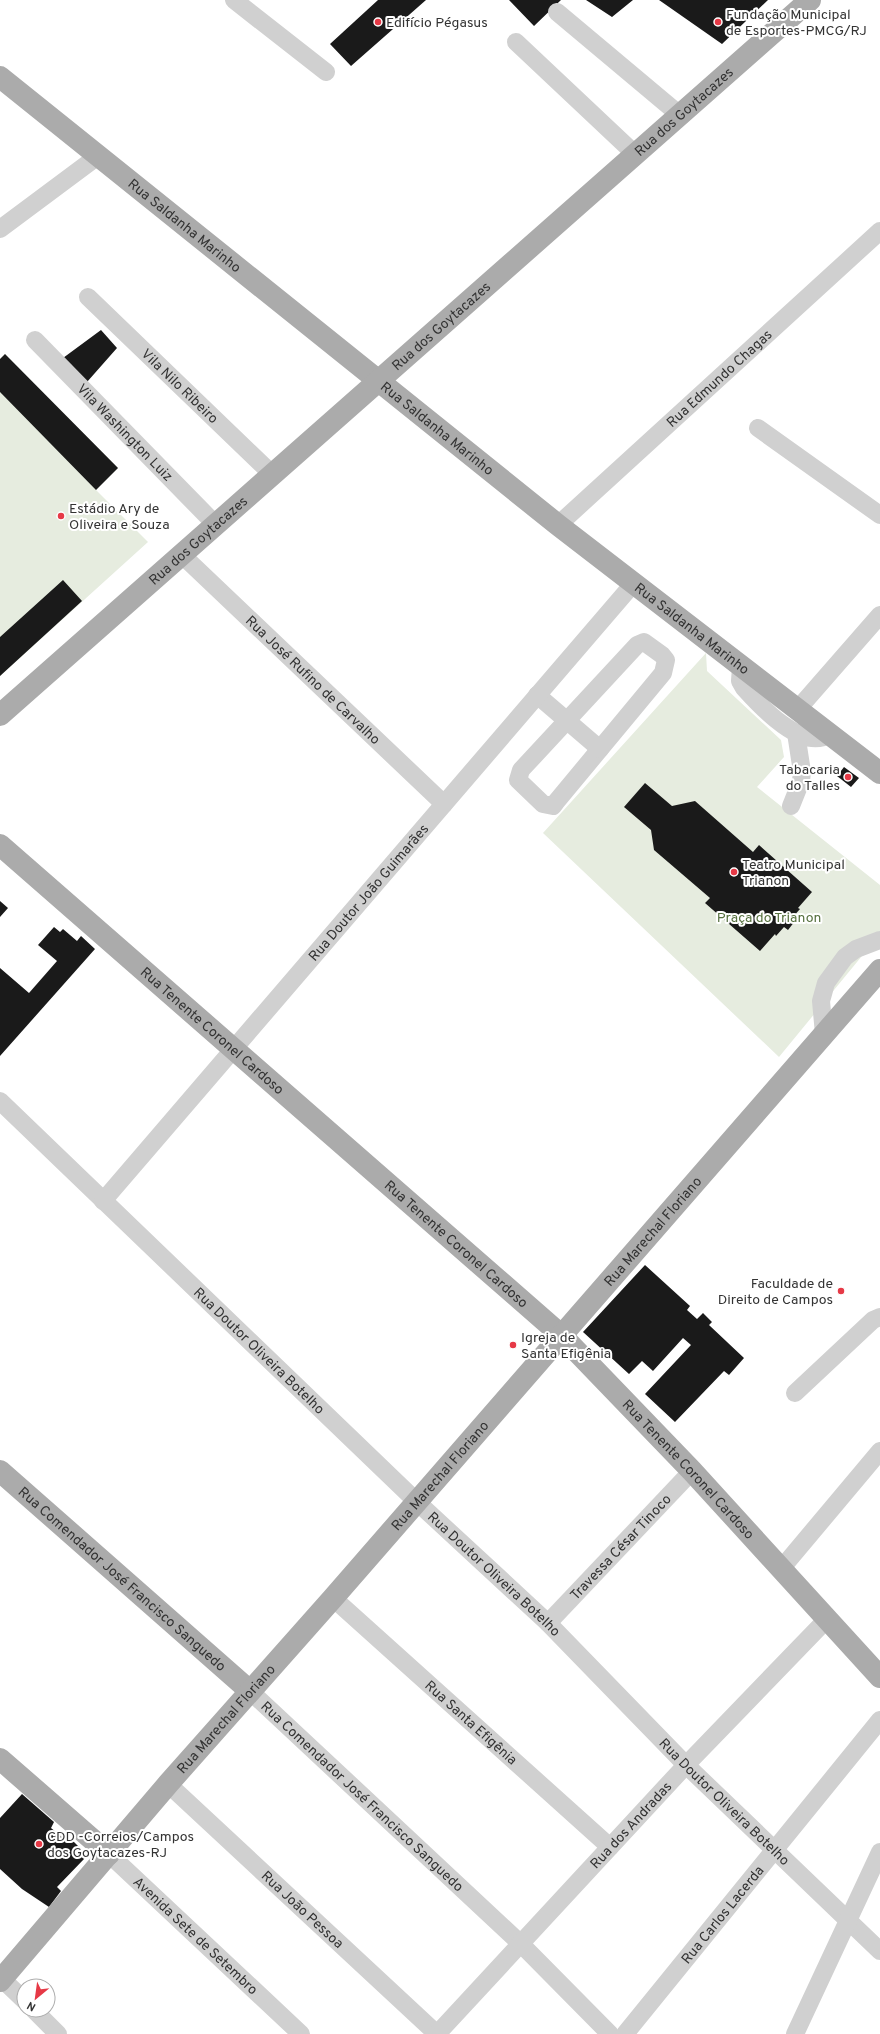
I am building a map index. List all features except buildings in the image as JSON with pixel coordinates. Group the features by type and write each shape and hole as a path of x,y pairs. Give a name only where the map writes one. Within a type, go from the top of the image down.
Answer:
{"main road":[{"name":"Rua dos Goytacazes","path":"0,715 681,116 810,0"},
{"name":"Rua Saldanha Marinho","path":"0,77 558,525 880,773"},
{"name":"Rua Tenente Coronel Cardoso","path":"0,845 561,1334 692,1471 781,1569 828,1618 880,1677"},
{"name":"Rua Marechal Floriano","path":"1,1979 168,1784 333,1598 561,1334 880,970"},
{"name":"Rua Comendador José Francisco Sanguedo","path":"0,1471 250,1691"},
{"name":"Avenida Sete de Setembro","path":"0,1759 109,1854"}],"street":[{"path":"234,0 326,72"},
{"path":"557,12 681,116"},
{"path":"516,42 636,154"},
{"path":"0,229 98,156"},
{"name":"Rua Edmundo Chagas","path":"558,525 880,231"},
{"name":"Vila Nilo Ribeiro","path":"88,297 273,475"},
{"name":"Vila Washington Luiz","path":"34,340 216,525"},
{"path":"758,428 880,515"},
{"name":"Rua José Rufino de Carvalho","path":"182,556 444,804"},
{"name":"Rua Doutor João Guimarães","path":"103,1201 633,584"},
{"path":"797,710 880,615"},
{"path":"644,642 662,655 666,660 663,673 600,749 553,806 543,804 520,784 518,780 518,775 640,643 644,642"},
{"path":"741,667 740,681 744,688 783,725 796,733 816,740 823,739 829,734"},
{"path":"537,695 600,749"},
{"path":"791,806 801,781 802,772 796,733"},
{"path":"824,1034 821,1001 822,992 826,983 845,957 856,949 880,940"},
{"name":"Rua Doutor Oliveira Botelho","path":"0,1101 416,1501 548,1623 686,1765 775,1852 880,1951"},
{"path":"795,1393 873,1320 880,1317"},
{"path":"781,1569 880,1451"},
{"name":"Travessa César Tinoco","path":"548,1623 692,1471"},
{"name":"Rua Santa Efigênia","path":"333,1598 610,1847"},
{"name":"Rua dos Andradas","path":"437,2034 686,1765 828,1618"},
{"name":"Rua Comendador José Francisco Sanguedo","path":"250,1691 521,1944 610,2034"},
{"name":"Rua Carlos Lacerda","path":"625,2034 775,1852 880,1720"},
{"name":"Rua João Pessoa","path":"168,1784 437,2034"},
{"path":"796,2034 880,1852"},
{"name":"Avenida Sete de Setembro","path":"109,1854 301,2034"},
{"path":"1,1979 16,1993"},
{"path":"42,2018 58,2034"}],"green space":[{"name":"Estádio Ary de Oliveira e Souza","path":"5,354 118,468 96,490 148,542 0,676 0,359"},
{"name":"Praça do Trianon","path":"706,653 707,671 781,740 784,757 757,787 880,885 880,934 779,1057 543,833"}],"place":[{"name":"Edifício Pégasus","path":"378,22"},
{"name":"Fundação Municipal de Esportes-PMCG/RJ","path":"718,22"},
{"name":"Estádio Ary de Oliveira e Souza","path":"61,516"},
{"name":"Tabacaria do Talles","path":"848,777"},
{"name":"Teatro Municipal Trianon","path":"734,872"},
{"name":"Faculdade de Direito de Campos","path":"841,1291"},
{"name":"Igreja de Santa Efigênia","path":"513,1345"},
{"name":"CDD -Correios/Campos dos Goytacazes-RJ","path":"39,1844"}]}
